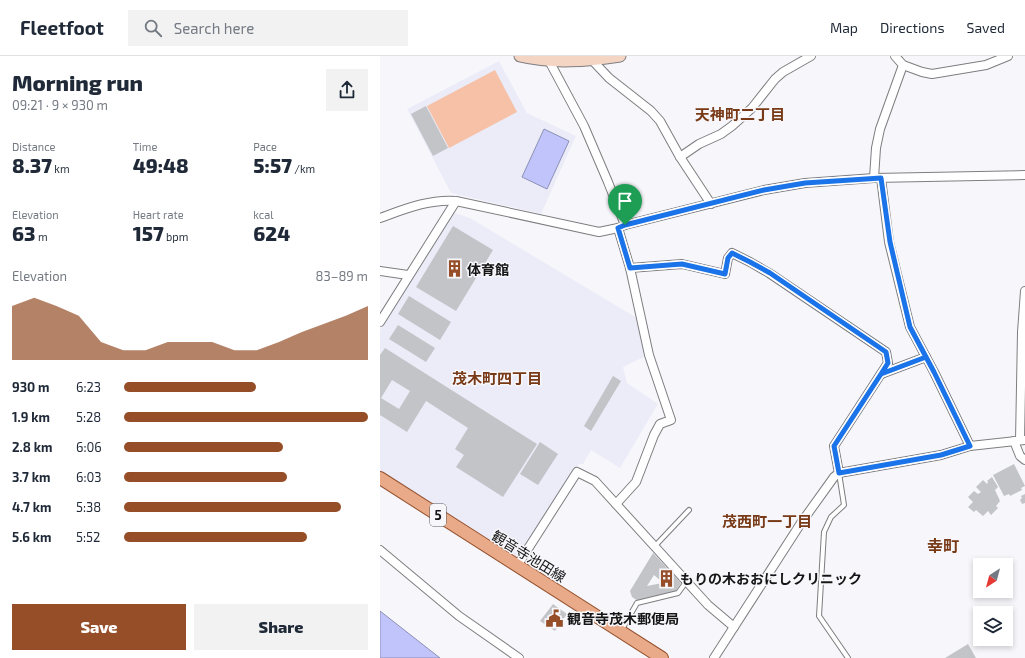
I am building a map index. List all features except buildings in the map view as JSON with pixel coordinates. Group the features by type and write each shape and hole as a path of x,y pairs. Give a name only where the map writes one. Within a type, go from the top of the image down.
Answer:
{"main road":[{"name":"観音寺池田線","path":"380,478 662,658"}],"street":[{"path":"520,56 565,61 592,60 620,56"},
{"path":"680,157 699,144 721,134 732,126 752,108 775,79 783,72 812,56"},
{"path":"895,56 903,65 932,74 986,65 1008,56"},
{"path":"548,58 584,126 608,182 622,226 649,355 671,420 660,424 654,435 636,482 616,504"},
{"path":"592,60 609,78 651,110 660,121 680,157 711,204"},
{"path":"903,65 880,129 876,148 878,178 890,242 910,327 970,446"},
{"path":"380,218 421,204 446,200 599,232 764,190 805,183 878,178 1025,175"},
{"path":"380,322 408,275 456,201"},
{"path":"630,268 682,264 725,274 728,258 732,253 770,273 886,352 888,363 834,446 839,473"},
{"path":"380,271 408,275"},
{"path":"1025,291 1022,332 1020,440 1020,456 1025,460"},
{"path":"881,374 926,357"},
{"path":"714,658 801,523 834,477 839,473 941,455 970,446 1020,440"},
{"path":"518,566 577,472 595,480 686,582 708,605 734,627"},
{"path":"380,550 459,616 519,658"}],"lane":[{"path":"839,473 844,505 831,517 824,532 819,616 848,658"},
{"path":"655,546 689,510"},
{"path":"620,631 637,603 678,593 686,582"}],"shaded area":[{"path":"499,61 527,113 576,136 541,214 451,193 407,109"},
{"path":"495,70 517,112 449,148 427,106"},
{"path":"455,213 470,218 637,318 644,357 623,367 627,383 658,404 620,468 591,450 583,464 579,464 518,559 380,471 380,330 445,220"}],"water":[{"path":"544,129 569,141 547,189 522,177"},
{"path":"380,611 440,658 380,658"}],"place":[{"name":"体育館","path":"454,269"},
{"name":"もりの木おおにしクリニック","path":"667,578"},
{"name":"観音寺茂木郵便局","path":"554,618"}],"district":[{"name":"天神町二丁目","path":"740,114"},
{"name":"茂木町四丁目","path":"497,378"},
{"name":"茂西町一丁目","path":"767,521"},
{"name":"幸町","path":"943,545"}],"route":[{"path":"625,225 618,228 630,268 682,264 725,274 728,258 732,253 770,273 886,352 888,363 881,374 926,357 970,446 941,455 839,473 834,446 881,374 926,357 910,327 890,242 881,178 805,183 764,190 625,225"}]}
